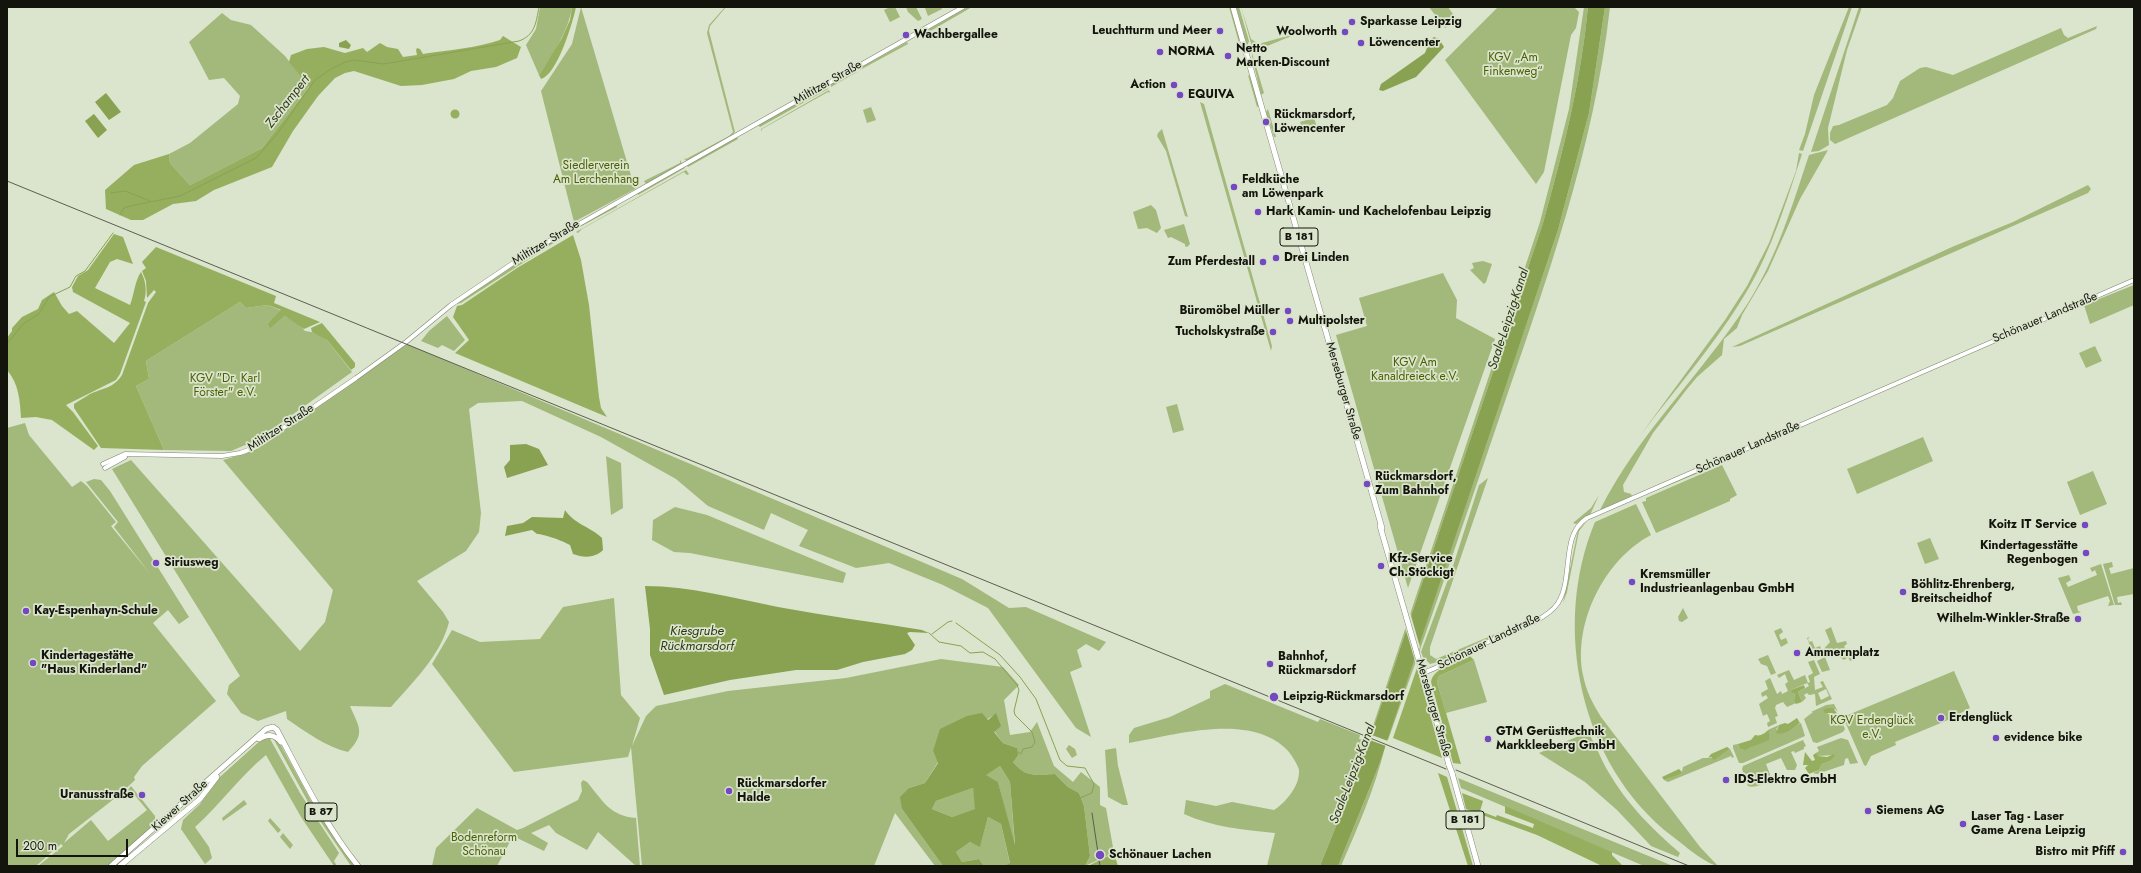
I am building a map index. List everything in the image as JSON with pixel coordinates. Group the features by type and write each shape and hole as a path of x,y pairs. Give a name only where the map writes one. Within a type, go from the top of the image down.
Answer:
{"main road":[{"name":"Merseburger Straße","path":"1233,7 1478,866"},
{"name":"B 87","path":"252,743 266,729 273,727 277,730 289,755 328,824 358,866"},
{"name":"B 87","path":"252,743 263,736 272,735 278,739 289,755"},
{"name":"Kiewer Straße","path":"111,866 252,743"},
{"name":"Kiewer Straße","path":"120,866 200,799 231,761"}],"street":[{"name":"Miltitzer Straße","path":"104,466 133,454 222,456 240,453 254,448 406,342 451,305 528,253 963,7"},
{"name":"Schönauer Landstraße","path":"1423,673 1552,610 1559,602 1564,591 1575,530 1587,518 2134,280"}],"green space":[{"path":"540,7 572,7 567,26 555,51 539,75 526,45 536,29"},
{"name":"Siedlerverein Am Lerchenhang","path":"581,7 635,189 574,222 541,91 572,44"},
{"path":"725,7 710,26 709,31 735,132 730,137 686,161 684,158 686,159 729,136 733,132 707,33 709,25"},
{"path":"890,7 895,7 900,17 890,22 884,10"},
{"path":"906,7 916,7 922,19 918,21 908,12"},
{"path":"941,7 942,9 928,16 925,8"},
{"path":"968,7 972,7 920,37 919,35"},
{"path":"1229,7 1231,7 1239,33 1239,43"},
{"path":"1236,7 1239,7 1249,41 1247,46"},
{"path":"1241,7 1251,39 1257,43 1252,47"},
{"path":"1429,7 1448,7 1457,20 1445,28"},
{"name":"KGV „Am Finkenweg“","path":"1498,7 1574,7 1579,12 1576,28 1571,35 1544,172 1536,184 1445,60"},
{"path":"1584,7 1588,7 1576,89 1564,143 1543,223 1363,759 1320,866 1267,866 1275,833 1228,827 1206,822 1184,814 1186,800 1216,806 1232,802 1274,810 1283,803 1295,788 1299,776 1299,770 1289,752 1274,740 1255,732 1235,729 1213,729 1190,732 1129,743 1129,735 1134,728 1170,717 1210,698 1210,691 1225,684 1318,722 1320,719 1360,735 1359,739 1368,741 1540,222 1569,109"},
{"path":"1605,7 1610,7 1603,60 1593,112 1551,265 1388,740 1387,739 1558,230 1589,113"},
{"path":"1849,7 1852,7 1803,151 1799,150 1805,134 1814,95"},
{"path":"1859,7 1862,7 1847,50 1828,128 1829,145 1819,151 1811,152"},
{"path":"222,13 231,20 251,25 285,56 309,87 262,148 190,185 170,163 169,154 190,143 238,104 240,96 224,78 209,80 189,42"},
{"path":"2097,26 2096,29 1835,144 1830,140 1830,133 1833,126 1839,125 1887,105 1893,98 1900,81 1920,68 1926,67 1953,75 2061,28 2064,35 2068,38"},
{"path":"1309,30 1315,32 1293,35 1268,46 1253,50 1262,43"},
{"path":"907,42 908,44 860,70 860,68"},
{"path":"1252,53 1264,93 1261,95 1252,56"},
{"path":"855,71 857,72 831,87 831,84"},
{"path":"1248,75 1251,77 1259,106 1257,107"},
{"path":"827,87 828,89 760,127 758,125"},
{"path":"829,90 830,93 828,92 762,129 762,132 761,129"},
{"path":"1200,102 1204,104 1272,346 1271,351"},
{"path":"871,107 876,120 867,123 863,110"},
{"path":"1268,109 1276,137 1274,137 1266,112"},
{"path":"1314,118 1317,127 1304,134 1300,122"},
{"path":"1162,129 1188,217 1185,216 1166,151 1157,136"},
{"path":"737,137 738,139 688,167 687,165"},
{"path":"1828,150 1800,199 1768,271 1742,315 1737,328 1724,339 1722,355 1697,377 1653,433 1623,485 1624,492 1631,494 1632,496 1600,510 1615,482 1651,430 1711,355 1748,303 1776,249 1809,155"},
{"path":"1799,153 1802,154 1777,228 1765,257 1746,293 1718,336 1639,437 1725,320 1747,286 1769,243 1796,171"},
{"path":"680,160 682,164 646,184 644,181 680,163"},
{"path":"684,167 685,168 638,195 637,193"},
{"path":"686,170 689,174 687,175 684,172 582,229 578,233 576,232"},
{"path":"2088,185 2091,189 2088,193 1740,346 1732,347 1952,247 2013,222"},
{"path":"616,205 617,207 574,230 575,229"},
{"path":"1151,205 1156,210 1161,228 1157,233 1147,228 1138,229 1133,212"},
{"path":"1184,224 1190,244 1187,247 1185,244 1171,237 1168,238 1164,230"},
{"path":"567,232 569,233 461,303 456,304 511,267"},
{"path":"1483,261 1492,264 1484,284 1470,270 1474,268 1472,263"},
{"name":"KGV Am Kanaldreieck e.V.","path":"1443,273 1457,300 1456,318 1495,339 1408,588 1336,335 1367,326 1359,298"},
{"path":"2134,285 2134,305 2090,324 2084,305"},
{"name":"KGV \"Dr. Karl Förster\" e.V.","path":"240,302 246,308 268,305 282,311 267,324 270,329 285,316 298,323 305,331 317,333 327,340 352,372 257,440 231,451 164,450 136,386 149,379 146,361"},
{"path":"447,316 465,340 454,351 442,345 438,348 421,341 429,331"},
{"path":"407,344 962,579 1009,608 1026,607 1106,642 1099,651 1086,644 1077,650 1082,667 1070,672 1091,737 1076,728 988,608 943,585 889,563 856,568 799,546 808,530 771,513 764,530 708,506 676,479 601,437 522,401 478,403 469,409 481,513 479,532 466,551 417,581 443,612 449,622 440,646 433,657 417,678 391,707 350,706 358,725 359,735 354,745 348,752 332,747 309,734 287,719 286,711 258,721 241,713 227,694 229,685 240,676 112,469 131,460 300,651 325,622 333,590 223,460 244,454 264,444"},
{"path":"2095,346 2102,361 2086,368 2079,353"},
{"path":"1177,404 1184,430 1173,433 1166,407"},
{"path":"25,423 29,435 72,487 81,481 87,486 116,522 111,526 151,575 114,527 118,522 86,482 94,479 101,480 110,491 189,617 179,624 168,610 153,623 216,701 142,766 134,777 135,780 119,795 69,834 64,843 91,820 108,841 147,810 133,793 131,794 128,790 131,786 155,816 155,824 108,866 38,866 63,846 61,844 36,866 7,866 7,428"},
{"path":"1923,437 1933,461 1857,494 1847,469"},
{"path":"606,456 621,463 623,508 611,515"},
{"path":"1722,465 1737,495 1730,499 1730,501 1656,533 1642,502 1646,501 1646,498"},
{"path":"1710,466 1708,469 1650,493"},
{"path":"2093,471 2107,504 2080,515 2067,482"},
{"path":"1488,478 1430,647 1430,655 1436,659 1531,619 1441,661 1430,664 1423,657 1421,652 1453,566 1479,485"},
{"path":"1599,495 1590,515 1576,524 1573,523 1591,508"},
{"path":"1636,504 1651,535 1634,546 1619,560 1606,577 1596,595 1588,614 1583,635 1581,655 1584,681 1590,697 1601,717 1700,847 1718,866 1700,858 1688,849 1640,806 1615,772 1596,733 1582,692 1576,649 1576,605 1582,563 1595,522"},
{"path":"675,507 707,515 846,573 843,583 690,553 674,552 652,540 653,520"},
{"path":"1588,520 1579,531 1567,592 1563,603 1578,530"},
{"path":"1930,538 1939,559 1925,564 1917,543"},
{"path":"2112,562 2113,567 2109,568 2111,574 2134,568 2134,594 2117,597 2118,603 2121,602 2122,605 2115,605 2103,564"},
{"path":"2101,564 2114,605 2108,606 2110,601 2108,596 2077,606 2078,611 2081,612 2073,614 2058,578 2069,575 2071,580 2066,583 2068,587 2097,575 2095,570 2092,572 2090,568"},
{"path":"614,598 621,695 640,718 632,746 646,716 656,706 728,691 846,678 941,659 1003,667 1019,685 1004,700 1010,735 1030,732 1037,722 1054,766 1073,782 1081,772 1100,787 1100,805 1106,808 1114,853 1085,866 1090,856 1084,806 1079,793 1068,787 1055,774 1042,775 1022,771 1013,762 1017,748 1003,743 994,731 996,714 933,751 938,762 925,783 909,788 902,809 943,866 935,866 895,813 874,866 642,866 631,747 628,757 514,772 432,664 452,630 480,642 540,639 563,607"},
{"path":"1683,608 1688,618 1682,622 1679,621 1678,617"},
{"path":"1831,627 1837,643 1846,641 1847,644 1844,646 1847,653 1854,650 1857,658 1850,661 1848,657 1844,660 1828,649 1828,653 1815,658 1807,638 1810,637 1808,639 1809,642 1812,641 1815,648 1820,646 1822,651 1830,642 1825,630"},
{"path":"1781,628 1783,632 1779,635 1781,640 1786,638 1788,643 1781,647 1774,631"},
{"path":"1768,655 1776,673 1771,675 1767,666 1761,664 1758,659"},
{"path":"1825,657 1830,670 1822,672 1817,661"},
{"path":"1474,660 1487,702 1446,713 1437,682 1439,676"},
{"path":"1814,660 1820,674 1814,677 1815,690 1823,687 1820,682 1823,681 1832,699 1816,706 1815,694 1809,695 1807,693 1804,695 1806,698 1802,702 1798,692 1809,686 1807,683 1791,690 1795,693 1794,701 1796,703 1787,707 1783,702 1776,705 1775,708 1778,716 1775,717 1777,723 1768,727 1767,723 1770,721 1767,714 1763,716 1759,704 1768,698 1766,695 1762,697 1761,693 1768,689 1765,681 1770,678 1777,694 1781,691 1782,694 1788,691 1785,684 1788,682 1785,674 1779,678 1777,675 1789,670 1794,680 1805,675 1808,683 1810,682 1808,676 1813,673 1808,662","holes":["1826,689 1829,696 1821,700 1818,693"]},
{"name":"KGV Erdenglück e.V.","path":"1954,671 1970,708 1948,720 1895,742 1896,745 1871,756 1866,766 1864,765 1843,717"},
{"path":"1834,704 1838,712 1835,709 1827,714 1839,716 1845,729 1843,732 1817,743 1813,742 1804,719 1813,712 1811,712 1826,705"},
{"path":"1801,723 1805,736 1743,763 1739,763 1733,745 1738,744 1740,749 1753,747 1770,733 1770,729 1779,725 1776,730 1790,728"},
{"path":"1588,732 1606,768 1616,784 1632,806 1680,853 1678,857 1651,846 1617,810 1585,782 1539,753"},
{"path":"269,737 300,793 339,853 334,861 337,866 334,866 301,817 266,755 247,772 213,810 195,827 209,847 212,858 205,864 181,829 183,820 200,804 221,776 261,740"},
{"path":"273,738 279,742 311,801 356,866 351,866 312,809"},
{"path":"1841,738 1848,740 1858,763 1850,764 1848,758 1845,759 1844,765 1817,774 1813,773 1819,770 1822,764 1830,761 1833,755 1817,756 1816,753 1819,751 1817,747"},
{"path":"1803,740 1806,746 1804,749 1795,753 1794,751 1791,752 1797,765 1795,770 1787,770 1781,758 1766,764 1771,777 1769,779 1757,786 1748,786 1742,769 1743,766"},
{"path":"1069,745 1075,749 1077,755 1072,758 1066,749"},
{"path":"1384,747 1381,762 1366,807 1341,866 1338,866 1379,765"},
{"path":"1116,748 1118,766 1128,805 1123,805 1108,797 1105,750"},
{"path":"1730,749 1734,757 1732,758 1731,756 1668,782 1664,780 1682,772 1683,767 1703,758 1717,758 1722,752"},
{"path":"1000,766 1010,782 1015,849 998,782 985,775"},
{"path":"1458,778 1673,866 1644,866 1461,788"},
{"name":"Bodenreform Schönau","path":"583,780 587,782 613,811 627,817 636,818 640,866 636,866 598,832 587,850 556,833 549,825 531,833 548,843 544,851 513,836 497,866 432,866 436,848 477,808 517,830 578,800 582,791 581,783"},
{"path":"973,788 976,809 952,817 932,809 936,801"},
{"path":"244,800 247,804 223,821 222,818"},
{"path":"988,817 1001,824 1010,864 1005,866 984,866 979,859 962,862 956,852 970,842 980,846"},
{"path":"270,818 281,830 278,833 268,821"},
{"path":"283,833 293,845 290,849 280,837"}],"shaded area":[{"path":"572,7 576,7 572,24 563,47 553,68 541,79 539,75 562,38 570,20"},
{"path":"503,36 521,47 517,58 496,67 471,71 454,79 422,85 401,86 354,71 345,73 335,78 318,96 293,131 272,167 214,190 196,201 173,204 143,220 131,220 106,209 105,190 134,165 169,154 170,163 190,185 262,148 309,87 289,62 291,55 307,49 324,47 345,53 363,48 367,52 380,43 387,47 398,49 403,57 417,55 417,48 420,49 423,54 452,50 491,43 500,40"},
{"path":"455,109 460,114 455,119 450,114"},
{"path":"114,234 123,237 133,264 117,259 110,262 95,288 130,305 137,279 141,272 146,286 144,301 146,302 120,374 116,380 66,405 73,412 98,446 94,450 52,420 36,417 21,418 16,387 7,370 7,338 12,331 12,328 22,317 38,309 42,300 54,292 62,306 69,314 77,311 114,343 130,323 73,292 72,287 78,276 88,270"},
{"path":"573,235 581,260 589,305 601,408 607,417 455,353 469,340 453,317 457,306 462,305 517,268"},
{"path":"156,247 276,296 274,303 320,322 304,329 285,316 270,329 267,324 281,310 268,305 246,308 240,302 146,361 149,379 136,386 164,450 101,448 74,408 74,404 90,394 112,385 122,375 148,303 156,292 154,290 147,298 146,281 142,271 146,268 142,262"},
{"path":"322,323 355,363 355,367 351,370 327,340 312,332 311,328"},
{"path":"1469,655 1474,660 1439,676 1437,682 1461,764 1453,763 1431,682 1436,673 1441,669"},
{"path":"1417,668 1442,758 1393,738"},
{"path":"1804,685 1805,688 1798,692 1802,702 1796,704 1794,701 1795,693 1792,693 1791,690"},
{"path":"1833,708 1839,716 1838,717 1832,713 1825,713 1823,710"},
{"path":"1797,718 1800,723 1786,732 1780,734 1776,733 1779,725 1785,723 1788,724"},
{"path":"1770,729 1769,740 1745,750 1740,749 1738,744 1751,740 1755,735 1762,735"},
{"path":"1727,747 1730,749 1716,759 1714,760 1711,757 1708,758 1711,754"},
{"path":"1805,752 1812,761 1815,760 1813,755 1816,753 1818,756 1827,757 1834,754 1835,756 1830,761 1822,764 1819,770 1809,774 1805,768 1808,765 1803,765"},
{"path":"1679,769 1682,772 1680,774 1664,780 1662,777"},
{"path":"1438,773 1447,777 1473,866 1468,866"},
{"path":"1462,793 1483,801 1480,811 1496,817 1497,815 1533,828 1534,824 1505,813 1505,806 1612,852 1612,855 1623,866 1602,866 1537,835 1466,809"},
{"path":"1114,853 1118,866 1088,866"}],"water":[{"path":"1588,7 1605,7 1589,113 1558,230 1379,765 1338,866 1320,866 1363,759 1543,223 1576,89"},
{"path":"1434,37 1439,39 1444,47 1416,77 1383,91 1379,90 1381,84 1425,53 1430,40"},
{"path":"346,40 351,45 349,49 339,47 339,43"},
{"path":"106,93 121,112 109,120 95,102"},
{"path":"94,114 107,130 98,138 85,121"},
{"path":"526,444 539,449 548,465 507,478 504,467 510,460 510,445"},
{"path":"565,510 573,519 602,538 603,550 600,553 585,557 573,554 570,545 554,538 537,534 532,530 505,536 507,526 523,523 532,517 563,518"},
{"name":"Kiesgrube Rückmarsdorf","path":"645,586 695,590 778,607 922,630 929,633 907,633 915,645 912,650 905,654 863,662 837,670 796,670 730,680 664,695 650,655 650,629"},
{"name":"Schönauer Lachen","path":"982,713 988,720 996,713 1001,726 994,732 1003,743 1017,748 1018,755 1013,762 1022,771 1042,775 1055,774 1068,787 1079,793 1084,806 1090,856 1085,866 1005,866 1010,863 1001,824 988,817 980,847 970,842 956,852 962,862 979,859 984,866 943,866 902,809 900,797 909,788 925,783 938,763 933,751 940,729 967,716","holes":["1000,766 1010,782 1015,845 998,782 986,775","973,788 975,809 952,817 932,809 936,801"]}],"pier":[{"path":"1410,612 1420,647 1415,661 1405,627"},
{"path":"1369,734 1388,741 1386,746 1367,739"}],"waterway":[{"name":"Zschampert","path":"120,215 124,208 130,206 180,196 256,158 277,134 315,80 331,69 345,62 354,60 384,64 519,41 532,32 536,23 539,7"},
{"path":"111,193 125,191 150,201"},
{"name":"Zschampert","path":"7,344 23,324 39,314 49,297 70,287 76,276 85,271 113,233"},
{"path":"932,634 948,622 952,621"},
{"path":"956,623 1000,655 1020,677 1036,699 1060,760 1067,766 1085,768 1094,784 1092,793 1080,798"},
{"path":"929,633 939,642 961,646 970,653 983,652 995,659 1017,685 1019,690 1014,711 1015,715 1032,732 1035,742 1032,747 1023,749 1021,754 1018,752"}],"tram line":[{"path":"7,384 7,402"}],"railway":[{"path":"7,181 1446,769"},
{"path":"1456,770 1689,866"},
{"path":"1092,813 1100,866"}],"place":[{"name":"Sparkasse Leipzig","path":"1352,22"},
{"name":"Leuchtturm und Meer","path":"1220,31"},
{"name":"Woolworth","path":"1345,32"},
{"name":"Wachbergallee","path":"906,35"},
{"name":"Löwencenter","path":"1361,43"},
{"name":"NORMA","path":"1160,52"},
{"name":"Netto Marken-Discount","path":"1228,56"},
{"name":"Action","path":"1174,85"},
{"name":"EQUIVA","path":"1180,95"},
{"name":"Rückmarsdorf, Löwencenter","path":"1266,122"},
{"name":"Feldküche am Löwenpark","path":"1234,187"},
{"name":"Hark Kamin- und Kachelofenbau Leipzig","path":"1258,212"},
{"name":"Drei Linden","path":"1276,258"},
{"name":"Zum Pferdestall","path":"1263,262"},
{"name":"Büromöbel Müller","path":"1288,311"},
{"name":"Multipolster","path":"1290,321"},
{"name":"Tucholskystraße","path":"1273,332"},
{"name":"Rückmarsdorf, Zum Bahnhof","path":"1367,484"},
{"name":"Koitz IT Service","path":"2085,525"},
{"name":"Kindertagesstätte Regenbogen","path":"2086,553"},
{"name":"Siriusweg","path":"156,563"},
{"name":"Kfz-Service Ch.Stöckigt","path":"1381,566"},
{"name":"Kremsmüller Industrieanlagenbau GmbH","path":"1632,582"},
{"name":"Böhlitz-Ehrenberg, Breitscheidhof","path":"1903,592"},
{"name":"Kay-Espenhayn-Schule","path":"26,611"},
{"name":"Wilhelm-Winkler-Straße","path":"2078,619"},
{"name":"Ammernplatz","path":"1797,653"},
{"name":"Kindertagestätte \"Haus Kinderland\"","path":"33,663"},
{"name":"Bahnhof, Rückmarsdorf","path":"1270,664"},
{"name":"Leipzig-Rückmarsdorf","path":"1274,697"},
{"name":"Erdenglück","path":"1941,718"},
{"name":"evidence bike","path":"1996,738"},
{"name":"GTM Gerüsttechnik Markkleeberg GmbH","path":"1488,739"},
{"name":"IDS-Elektro GmbH","path":"1726,780"},
{"name":"Rückmarsdorfer Halde","path":"729,791"},
{"name":"Uranusstraße","path":"142,795"},
{"name":"Siemens AG","path":"1868,811"},
{"name":"Laser Tag - Laser Game Arena Leipzig","path":"1963,824"},
{"name":"Bistro mit Pfiff","path":"2123,852"},
{"name":"Schönauer Lachen","path":"1100,855"}],"water label":[{"name":"Saale-Leipzig-Kanal","path":"1509,319"},
{"name":"Saale-Leipzig-Kanal","path":"1353,774"}]}
